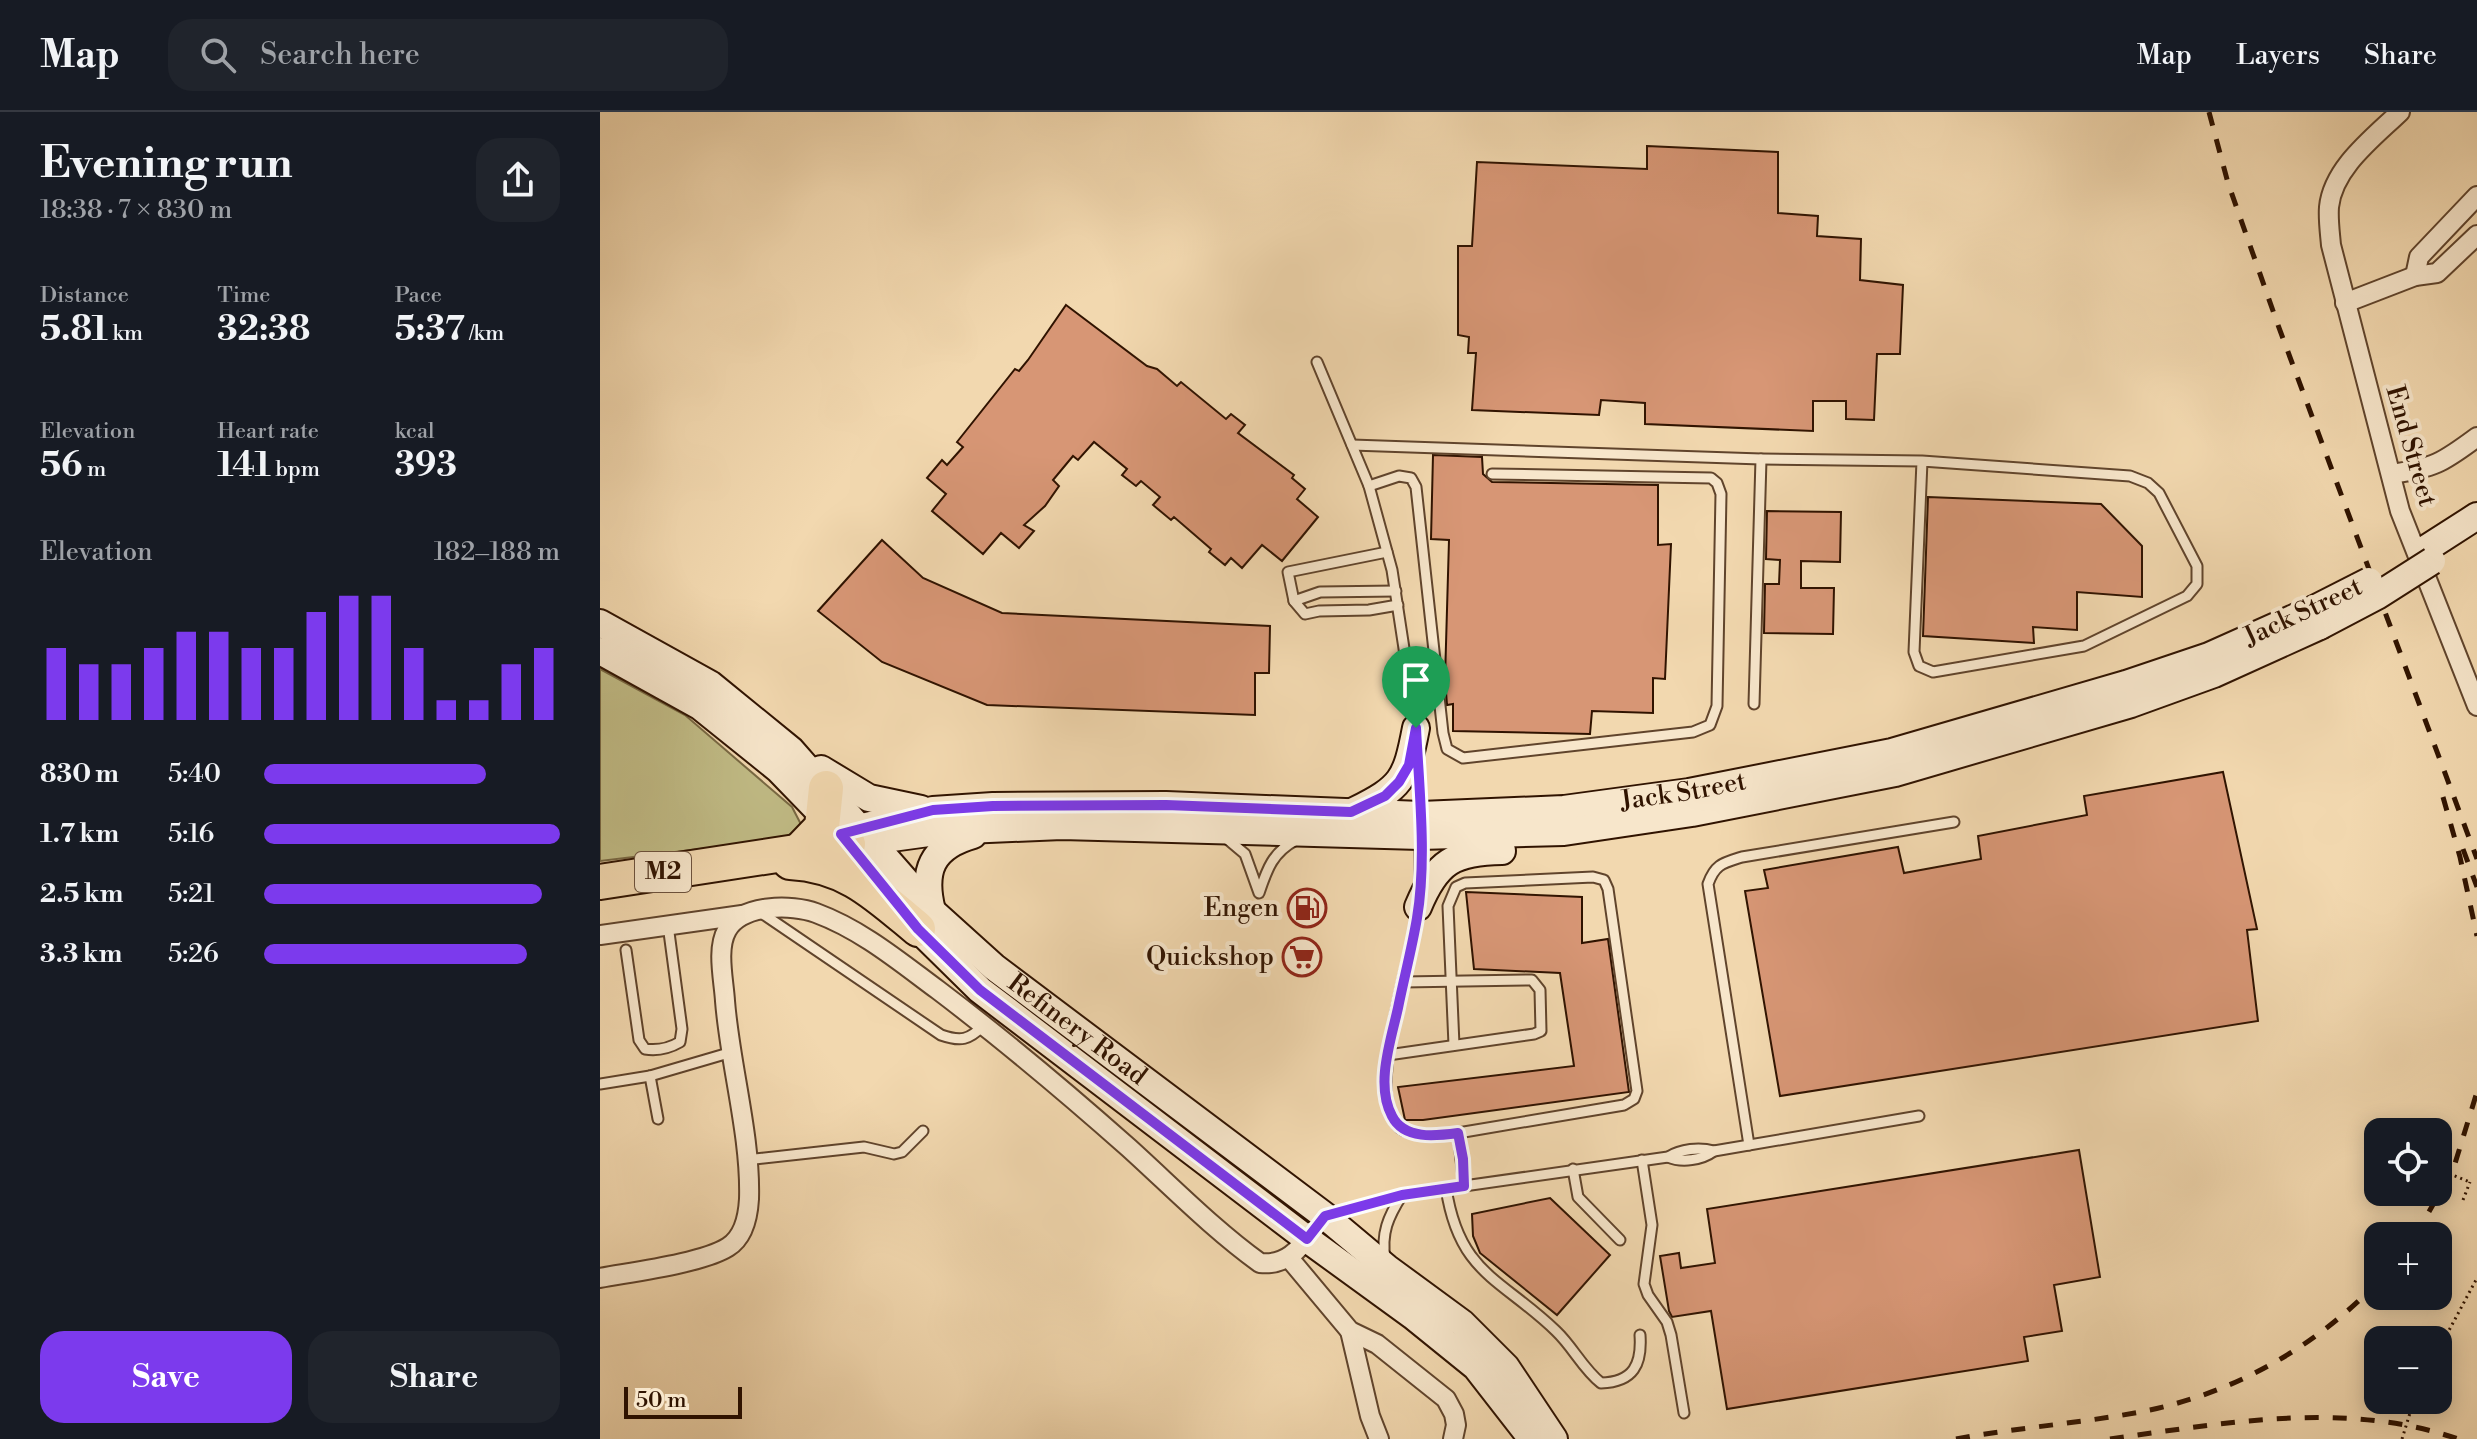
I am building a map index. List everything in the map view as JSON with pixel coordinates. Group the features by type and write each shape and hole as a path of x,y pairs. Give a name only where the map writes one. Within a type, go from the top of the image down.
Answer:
{"highway":[{"path":"725,862 799,851 845,825"},
{"path":"725,862 808,863 833,869 925,920"},
{"name":"M2","path":"600,882 725,862"}],"main road":[{"name":"Jack Street","path":"845,825 933,810 1059,804 1166,805 1351,812 1420,825 1564,832 1786,796 1895,773 2131,704 2316,618 2377,596 2477,516"},
{"name":"Jack Street","path":"2428,555 2477,533"},
{"name":"Refinery Road","path":"600,623 710,684 791,750 845,825 980,990 1298,1249 1413,1316 1476,1367 1497,1375 1554,1439"},
{"name":"Refinery Road","path":"600,651 701,707 845,825"},
{"name":"Jack Street","path":"845,825 943,831 1062,826 1319,833 1564,809 1689,792 1892,752 2126,684 2211,665"},
{"path":"1351,812 1385,796 1399,782 1409,765 1416,728"},
{"path":"791,750 869,798 933,810"},
{"path":"1418,907 1434,876 1448,861 1459,855 1550,848 1621,824"},
{"path":"925,920 927,881 935,857 948,845 1000,827"},
{"name":"Refinery Road","path":"925,920 994,967 1462,1323 1497,1375 1532,1439"}],"street":[{"name":"End Street","path":"2400,112 2361,150 2344,170 2332,192 2329,207 2331,245 2400,511 2477,706"},
{"path":"2415,276 2419,257 2477,196"},
{"path":"2345,303 2415,276 2437,273 2477,235"},
{"path":"2391,474 2439,464 2477,437"},
{"path":"600,935 794,908 813,912 840,923 880,947 984,1025 1069,1095 1260,1263 1273,1265 1298,1249 1325,1216"},
{"path":"600,1278 714,1255 732,1245 741,1235 749,1199 722,952 727,930 750,913"},
{"path":"1298,1249 1350,1331 1370,1416 1379,1439"},
{"path":"1350,1331 1377,1344 1446,1399 1456,1425 1453,1439"}],"lane":[{"path":"1317,362 1369,486 1387,552 1396,591 1416,728 1420,825 1418,907 1388,1055 1384,1080 1386,1101 1396,1123 1403,1130 1434,1136 1624,1105 1634,1099 1637,1091 1608,889 1604,880 1593,877 1465,883 1456,887 1448,906 1454,1045"},
{"path":"1352,445 1761,459 1922,461 2130,476 2148,483 2159,493 2197,566 2197,584 2187,596 2084,646 1933,672 1919,666 1914,652 1922,461"},
{"path":"1754,704 1761,459"},
{"path":"1369,486 1399,476 1411,478 1416,487 1447,749 1463,758 1693,732 1710,725 1717,706 1721,494 1717,483 1711,478 1492,474"},
{"path":"1387,552 1288,572 1294,601 1305,614 1398,605"},
{"path":"1294,601 1320,592 1396,591"},
{"path":"1749,1145 1708,884 1712,871 1742,857 1954,822"},
{"path":"1207,829 1233,842 1245,854 1259,893 1272,860 1280,850 1319,833"},
{"path":"750,913 941,1035 962,1040 971,1038 984,1025"},
{"path":"626,950 639,1040 645,1049 671,1048 680,1042 682,1029 668,925"},
{"path":"1388,1055 1541,1031 1538,984 1532,980 1403,982"},
{"path":"600,1084 650,1076 732,1052"},
{"path":"650,1076 658,1119"},
{"path":"1325,1216 1402,1195 1642,1160 1668,1157 1677,1161 1706,1157 1714,1151 1919,1116"},
{"path":"746,1160 864,1147 894,1154 902,1152 923,1131"},
{"path":"1458,1133 1464,1186"},
{"path":"1642,1160 1652,1225 1644,1284 1667,1322 1684,1413"},
{"path":"1573,1169 1578,1197 1620,1240"},
{"path":"1446,1188 1459,1241 1489,1278 1556,1330 1601,1383 1614,1383 1637,1365 1641,1357 1640,1335"},
{"path":"1387,1268 1383,1245 1386,1220 1402,1195"}],"path":[{"path":"2452,1175 2470,1182 2463,1200"},
{"path":"2451,1326 2477,1278"},
{"path":"2402,1439 2410,1414"}],"shaded area":[{"path":"600,669 685,715 792,807 807,836 600,861"}],"building":[{"path":"1647,146 1778,152 1778,213 1818,216 1817,236 1861,239 1860,280 1903,285 1900,354 1877,354 1874,420 1846,419 1846,401 1813,401 1813,431 1645,424 1645,403 1601,400 1599,415 1472,410 1476,353 1468,353 1469,337 1458,335 1458,246 1472,246 1477,162 1647,169"},
{"path":"1066,305 1147,366 1157,369 1177,386 1181,382 1226,419 1231,414 1245,425 1238,433 1294,475 1292,478 1305,489 1297,499 1318,517 1282,561 1262,545 1242,568 1231,558 1225,565 1174,517 1171,520 1153,505 1160,497 1141,481 1136,486 1122,475 1127,469 1094,442 1078,460 1073,456 1053,480 1059,486 1045,506 1024,525 1034,531 1019,548 1001,533 983,554 932,511 946,494 927,478 942,460 947,465 963,447 957,442 1015,369 1019,371 1028,360"},
{"path":"1433,455 1482,457 1483,474 1492,482 1658,485 1658,545 1671,544 1665,679 1653,678 1653,713 1592,711 1590,734 1453,731 1453,704 1447,705 1445,679 1449,540 1431,539"},
{"path":"1928,497 2101,504 2142,546 2142,597 2077,592 2077,630 2033,627 2034,643 1923,636"},
{"path":"1767,511 1841,512 1840,562 1801,561 1801,588 1834,588 1833,634 1764,633 1765,584 1779,584 1780,560 1766,559"},
{"path":"882,540 923,578 1002,613 1270,626 1269,673 1255,673 1255,715 987,705 882,662 818,611"},
{"path":"2223,772 2257,929 2247,930 2258,1021 1780,1096 1745,891 1768,888 1764,870 1898,847 1904,873 1981,859 1978,836 2087,815 2084,796"},
{"path":"1466,892 1582,897 1582,943 1608,939 1629,1092 1405,1120 1398,1087 1574,1066 1560,973 1474,969"},
{"path":"2079,1150 2100,1277 2054,1285 2062,1331 2024,1337 2028,1361 1727,1409 1711,1311 1672,1317 1669,1311 1660,1256 1679,1253 1681,1268 1715,1263 1707,1209"},
{"path":"1550,1198 1610,1255 1557,1315 1480,1253 1473,1236 1472,1214"}],"railway":[{"path":"2209,112 2228,183 2278,325 2477,859"},
{"path":"2443,797 2477,936"},
{"path":"2463,849 2477,887"},
{"path":"2423,1222 2453,1170 2477,1092"},
{"path":"1956,1439 2126,1414 2183,1402 2274,1363 2329,1326 2364,1295"},
{"path":"2110,1439 2285,1418 2372,1420 2415,1427 2458,1439"}],"place":[{"name":"Engen","path":"1307,908"},
{"name":"Quickshop","path":"1302,957"}],"route":[{"path":"1416,728 1421,815 1418,907 1388,1055 1384,1080 1386,1101 1390,1113 1403,1130 1434,1136 1458,1133 1464,1186 1402,1195 1325,1216 1307,1239 980,990 918,929 841,834 933,810 993,806 1166,805 1351,812 1385,796 1399,782 1409,765 1416,728"}]}
